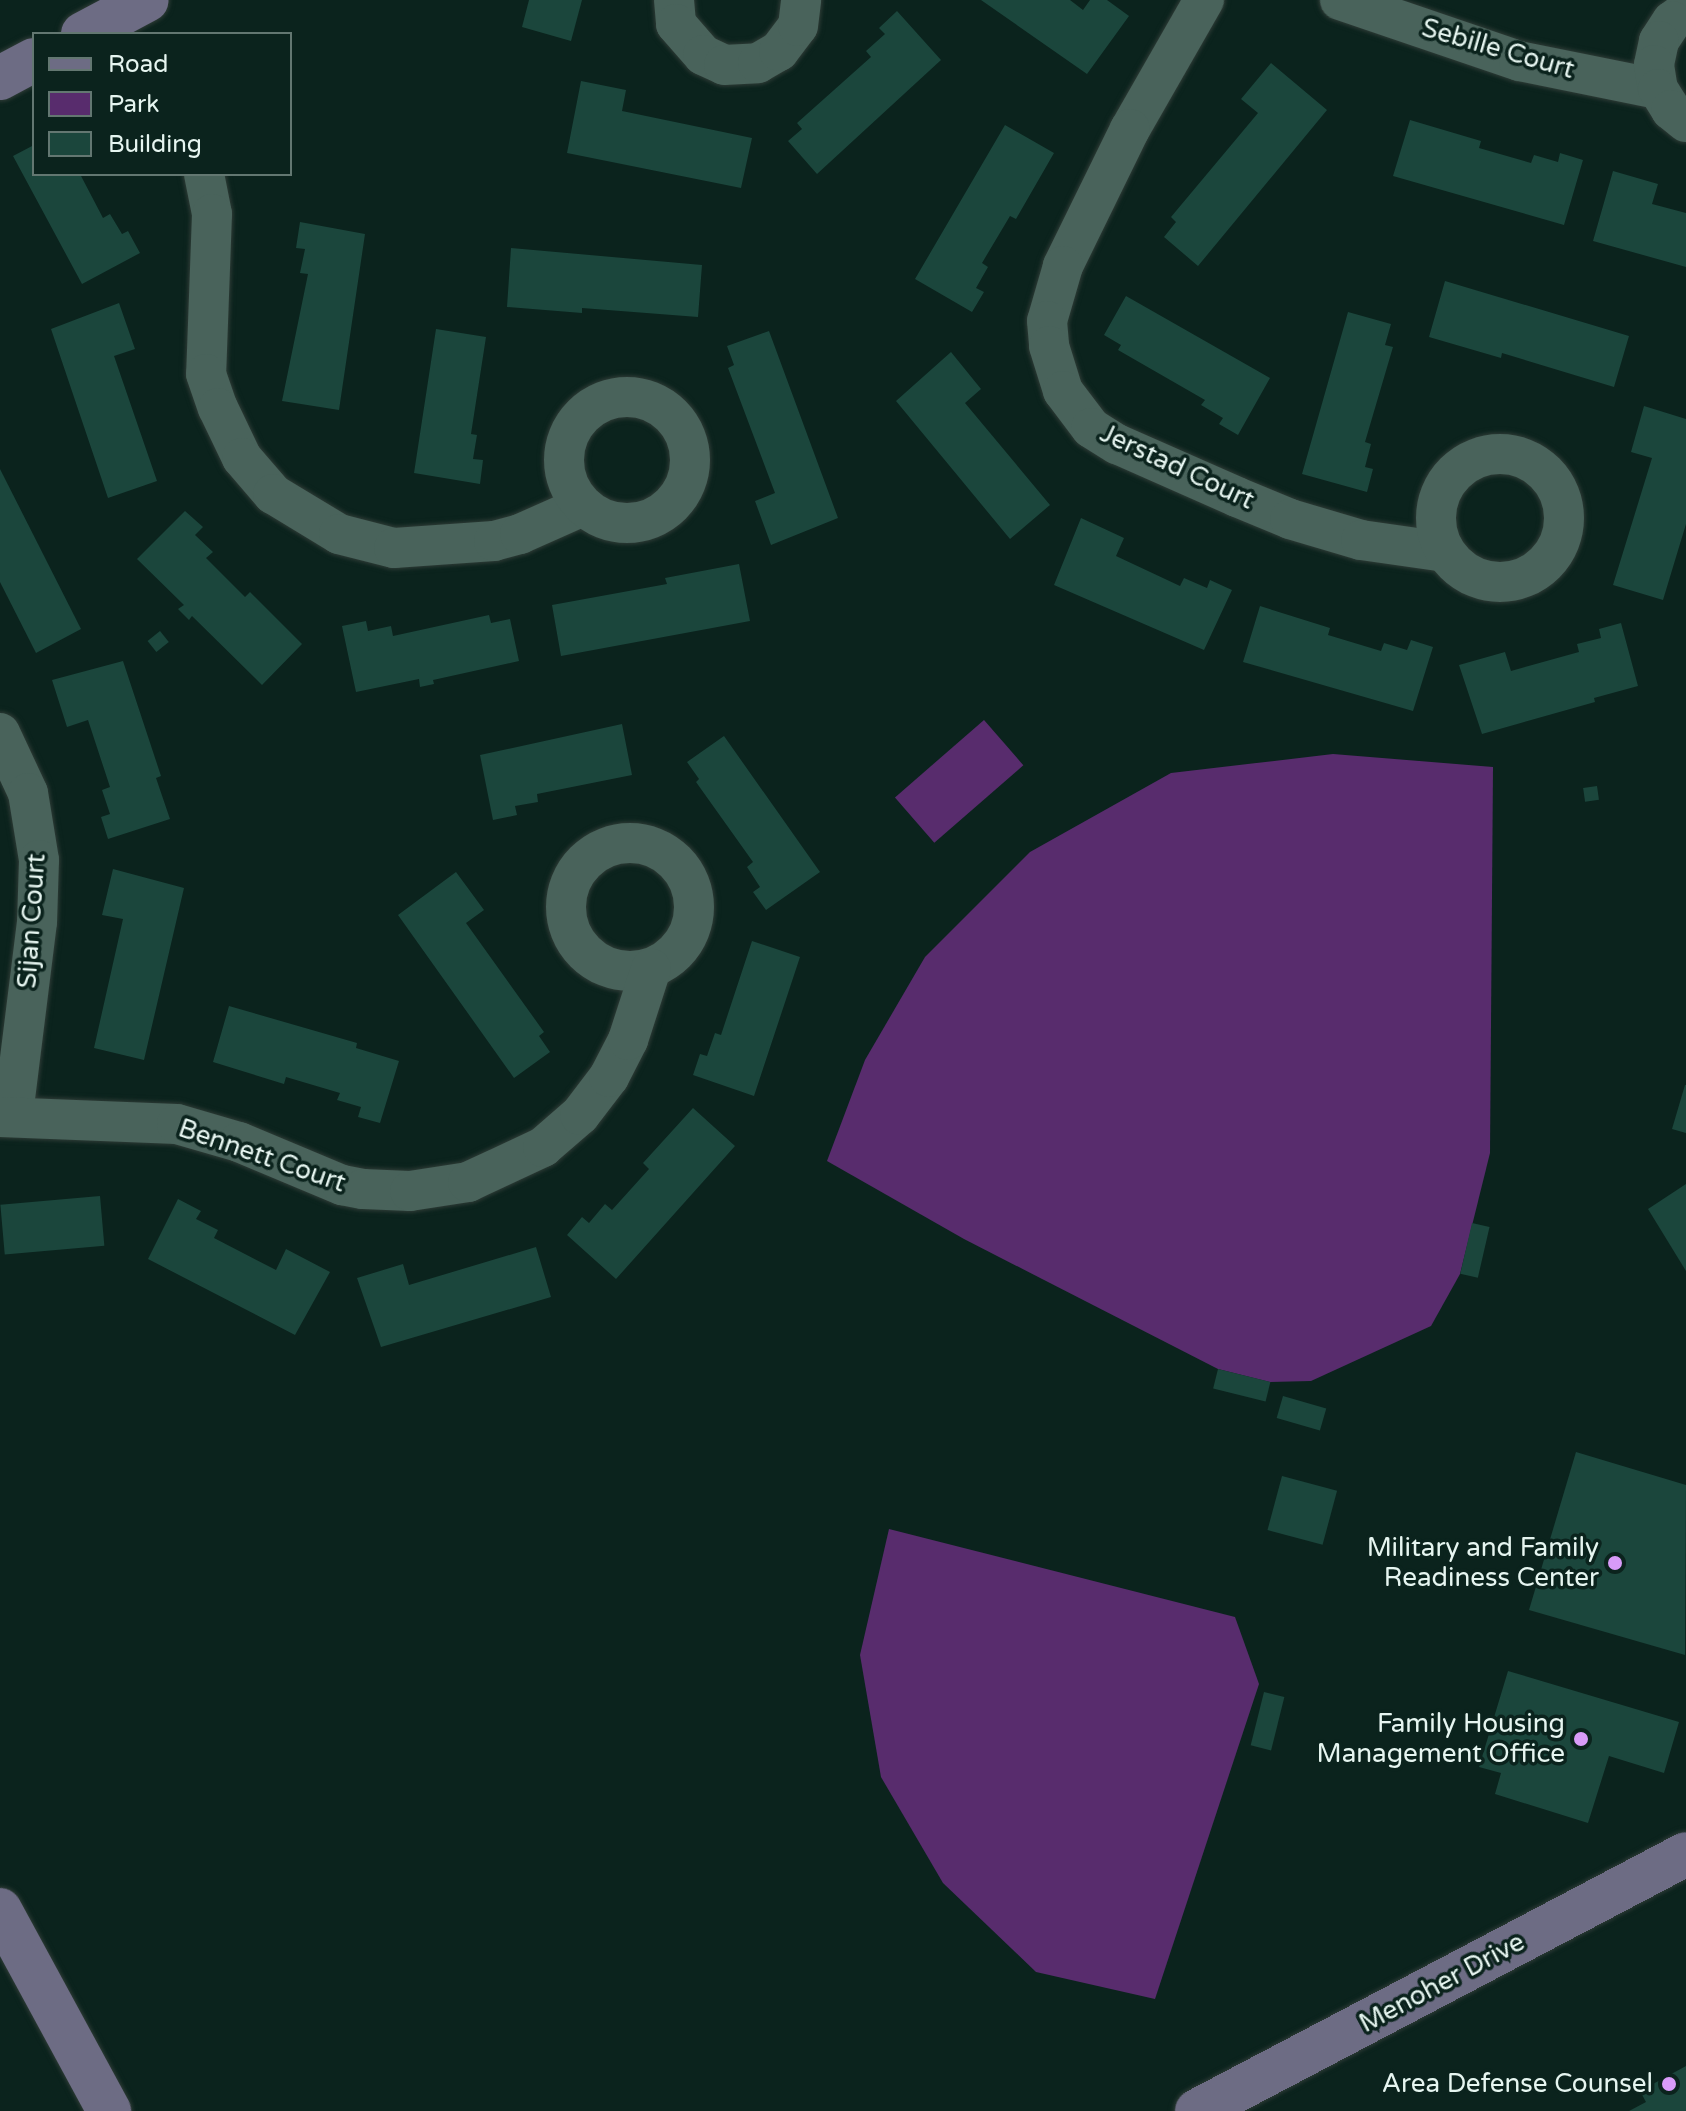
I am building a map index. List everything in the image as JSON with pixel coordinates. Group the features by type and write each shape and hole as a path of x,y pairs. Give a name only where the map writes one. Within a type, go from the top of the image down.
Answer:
{"street":[{"path":"674,0 676,24 703,55 724,65 758,63 779,51 798,26 801,0"},
{"name":"Jerstad Court","path":"1204,0 1130,129 1076,237 1055,288 1047,321 1049,346 1063,391 1091,428 1117,444 1237,497 1290,519 1361,540 1445,552"},
{"name":"Sebille Court","path":"1340,0 1519,61 1658,89"},
{"path":"1686,11 1672,21 1659,41 1654,65 1658,89 1671,110 1686,122"},
{"path":"0,78 32,61"},
{"path":"204,176 212,214 206,374 236,448 257,479 273,494 339,534 394,548 494,541 520,534 583,506"},
{"name":"Sijan Court","path":"0,733 28,793 39,860 37,922 7,1116"},
{"name":"Bennett Court","path":"7,1116 56,1121 177,1124 239,1142 342,1185 363,1189 410,1191 468,1182 543,1147 580,1115 609,1077 628,1040 651,969"},
{"name":"Menoher Drive","path":"1197,2111 1686,1854"},
{"path":"0,1910 109,2111"}],"green space":[{"path":"984,720 1023,765 934,843 895,797"},
{"path":"1333,754 1493,767 1490,1153 1460,1274 1431,1326 1311,1381 1270,1382 1218,1369 964,1239 827,1161 865,1060 925,957 1030,852 1171,773"},
{"path":"889,1529 1235,1617 1259,1684 1155,1999 1036,1972 943,1883 881,1777 860,1655"}],"building":[{"path":"529,0 582,0 571,41 522,27"},
{"path":"981,0 1070,0 1083,10 1090,0 1107,0 1129,16 1087,74"},
{"path":"897,11 941,60 817,174 788,141 802,129 797,123 871,57 866,51 885,34 879,28"},
{"path":"1271,63 1327,110 1198,266 1164,237 1176,222 1171,217 1258,113 1241,99"},
{"path":"581,81 626,90 622,111 752,138 741,188 567,153"},
{"path":"1410,120 1481,141 1479,148 1531,163 1534,155 1558,162 1560,153 1583,160 1564,225 1393,176"},
{"path":"1005,125 1054,153 1016,219 1010,216 982,263 988,267 976,288 984,292 972,312 915,279"},
{"path":"32,146 32,176 81,176 103,218 110,214 122,234 128,231 140,253 82,284 13,156"},
{"path":"1613,171 1658,184 1652,204 1686,213 1686,267 1593,241"},
{"path":"300,222 365,234 339,410 282,401 308,274 300,273 305,249 296,248"},
{"path":"511,248 702,265 698,317 582,308 582,313 507,307"},
{"path":"1445,281 1629,336 1614,387 1502,353 1501,358 1429,337"},
{"path":"1126,296 1270,378 1238,435 1219,424 1223,418 1201,405 1205,400 1118,350 1121,345 1104,335"},
{"path":"119,303 135,349 114,356 157,481 108,498 51,329"},
{"path":"1348,312 1391,324 1385,345 1393,347 1365,442 1371,444 1365,467 1373,469 1367,492 1302,474"},
{"path":"436,329 486,337 471,434 477,435 473,459 483,460 480,484 414,473"},
{"path":"769,331 838,518 771,545 755,501 775,493 728,368 734,365 727,346"},
{"path":"951,352 981,389 965,403 1050,505 1010,539 896,401"},
{"path":"1644,406 1686,419 1686,524 1663,600 1613,585 1652,458 1631,452"},
{"path":"0,469 81,629 36,653 0,582"},
{"path":"185,511 203,527 195,535 213,552 206,558 245,597 250,592 302,644 262,685 192,616 189,620 178,609 184,605 137,559"},
{"path":"1081,518 1124,538 1116,556 1180,586 1184,578 1207,588 1210,580 1232,590 1204,650 1054,585"},
{"path":"739,564 750,621 561,656 552,605 667,584 665,578"},
{"path":"1260,606 1330,628 1328,635 1381,651 1384,643 1407,650 1411,640 1433,647 1413,711 1243,662"},
{"path":"489,615 491,623 510,619 519,661 433,680 434,684 420,687 419,679 356,692 342,626 366,621 368,631 391,626 393,636"},
{"path":"1621,623 1638,686 1594,698 1595,702 1482,734 1459,665 1505,652 1511,671 1579,652 1577,644 1601,638 1599,629"},
{"path":"160,631 169,642 156,652 148,641"},
{"path":"123,661 161,776 156,778 170,819 108,839 101,817 110,814 102,790 110,787 88,720 67,727 52,680"},
{"path":"622,724 632,775 537,794 538,802 515,806 517,815 493,820 480,755"},
{"path":"724,736 820,872 766,910 753,892 760,887 747,867 753,862 696,782 699,779 687,762"},
{"path":"1597,786 1599,800 1585,802 1583,788"},
{"path":"113,869 184,888 144,1060 94,1048 123,919 102,915"},
{"path":"456,872 484,910 466,923 544,1032 539,1036 550,1052 514,1078 398,915"},
{"path":"752,941 800,957 754,1096 693,1075 700,1054 707,1056 715,1033 721,1035"},
{"path":"229,1006 357,1043 356,1048 399,1061 380,1123 358,1117 361,1107 337,1100 340,1093 286,1077 284,1084 213,1062"},
{"path":"1686,1085 1686,1133 1672,1129"},
{"path":"693,1108 735,1146 616,1279 567,1235 582,1217 589,1223 605,1204 612,1210 649,1169 643,1163"},
{"path":"1686,1184 1686,1271 1648,1209"},
{"path":"100,1196 104,1246 5,1255 0,1205"},
{"path":"178,1199 201,1211 196,1219 218,1230 214,1238 276,1270 286,1249 330,1272 295,1335 148,1259"},
{"path":"1472,1223 1490,1227 1478,1278 1460,1274"},
{"path":"536,1247 551,1297 381,1347 357,1278 403,1264 409,1285"},
{"path":"1218,1369 1270,1382 1266,1401 1213,1388"},
{"path":"1283,1396 1326,1408 1320,1431 1277,1418"},
{"name":"Military and Family Readiness Center","path":"1576,1452 1686,1485 1685,1655 1529,1610"},
{"path":"1282,1476 1337,1491 1323,1545 1268,1530"},
{"name":"Family Housing Management Office","path":"1508,1671 1679,1722 1664,1773 1609,1756 1588,1823 1495,1794 1501,1773 1479,1767"},
{"path":"1264,1692 1284,1697 1271,1750 1251,1745"},
{"name":"Area Defense Counsel","path":"1686,2066 1686,2111 1629,2111 1646,2102 1640,2091"}],"place":[{"name":"Military and Family Readiness Center","path":"1615,1563"},
{"name":"Family Housing Management Office","path":"1581,1739"},
{"name":"Area Defense Counsel","path":"1669,2084"}]}
